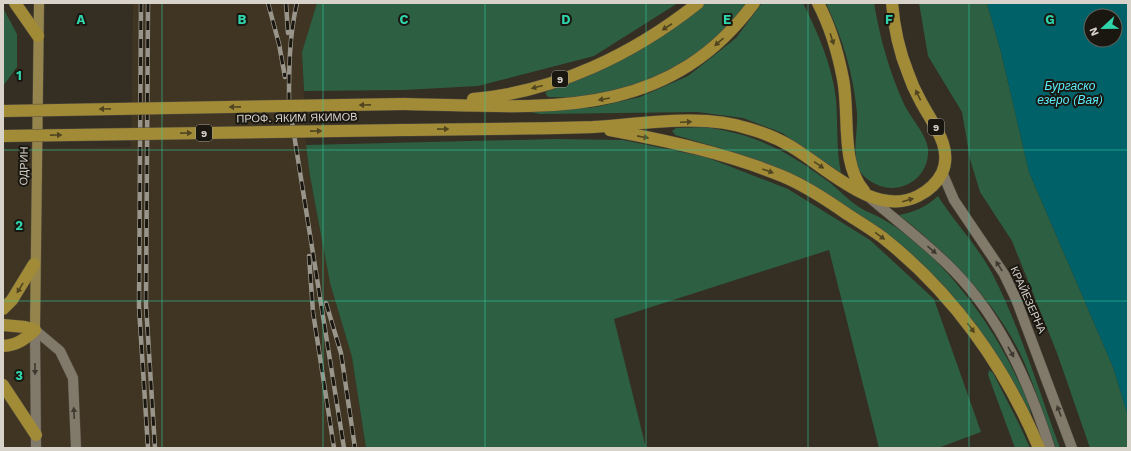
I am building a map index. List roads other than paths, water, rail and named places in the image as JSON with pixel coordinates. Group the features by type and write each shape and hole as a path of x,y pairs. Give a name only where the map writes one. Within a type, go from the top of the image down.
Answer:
{"highway":[{"path":"15,3 38,36"},
{"name":"9","path":"404,104 485,98 538,87 603,63 669,26 698,3"},
{"path":"404,104 530,106 575,104 607,99 638,90 668,78 696,61 721,41 744,17 754,3"},
{"path":"818,3 829,30 843,79 847,106 849,158 857,181 870,198"},
{"name":"9","path":"591,127 687,122 730,123 771,136 790,146 870,198 887,202 908,201 924,193 936,181 942,172 945,153 943,142 920,100 907,71 897,36 892,3"},
{"name":"ПРОФ. ЯКИМ ЯКИМОВ","path":"3,111 404,104"},
{"path":"591,127 682,144 731,157 783,176 835,206 882,237 924,274 963,318 994,359 1025,416 1038,448"},
{"name":"ПРОФ. ЯКИМ ЯКИМОВ","path":"3,136 591,127"},
{"path":"3,309 12,300 34,264"},
{"path":"3,325 25,327 35,330"},
{"path":"3,346 15,345 35,330"},
{"path":"3,385 36,435"}],"main road":[{"name":"ОДРИН","path":"35,330 34,264 39,3"}],"street":[{"name":"КРАЙЕЗЕРНА","path":"942,172 954,200 1004,274 1016,299 1072,448"},
{"path":"870,198 937,254 981,302 1019,366 1034,399 1050,448"},
{"path":"35,330 60,351 73,378 76,448"},
{"name":"ОДРИН","path":"35,330 36,448"}],"water":[{"name":"Бургаско езеро (Вая)","path":"987,3 1128,3 1128,416 1113,367 1029,172 1001,52"}],"railway":[{"path":"141,3 139,307 148,448"},
{"path":"148,3 146,305 155,448"},
{"path":"268,3 279,44 285,77"},
{"path":"286,3 288,33"},
{"path":"297,3 291,40 289,103 344,448"},
{"path":"309,256 313,312 334,448"},
{"path":"326,303 341,353 355,448"}]}
